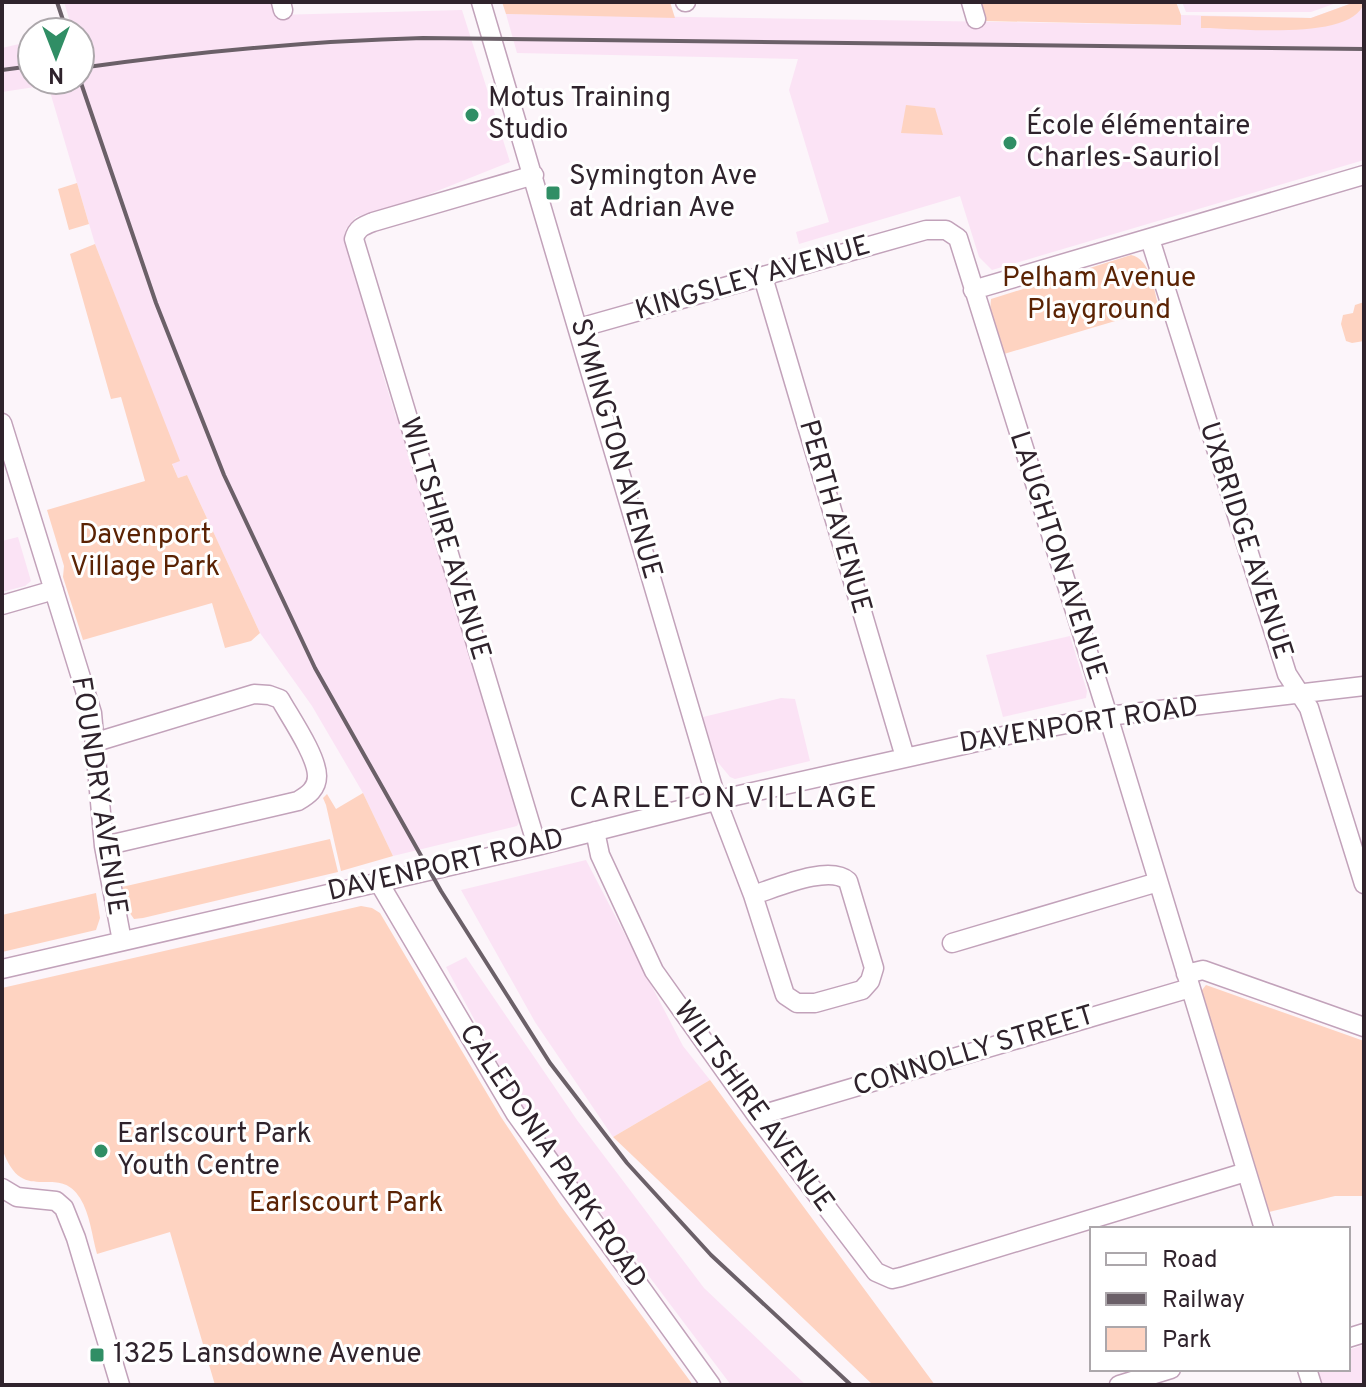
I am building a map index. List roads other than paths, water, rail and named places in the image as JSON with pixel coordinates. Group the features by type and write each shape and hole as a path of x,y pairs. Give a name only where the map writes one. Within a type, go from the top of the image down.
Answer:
{"street":[{"name":"SYMINGTON AVENUE","path":"481,2 717,801 753,895 785,995 797,1003 815,1003 862,990 870,981 874,968 848,881 841,874 823,874 753,895"},
{"name":"WILTSHIRE AVENUE","path":"534,175 362,226 356,232 356,247 537,846"},
{"path":"973,290 1364,175"},
{"name":"KINGSLEY AVENUE","path":"579,328 926,230"},
{"name":"LAUGHTON AVENUE","path":"926,230 946,230 958,238 1263,1227"},
{"name":"UXBRIDGE AVENUE","path":"1150,239 1287,674 1309,708 1364,884"},
{"name":"PERTH AVENUE","path":"763,277 905,757"},
{"name":"FOUNDRY AVENUE","path":"2,423 89,702 96,742 104,846 122,941"},
{"path":"2,605 54,590"},
{"name":"DAVENPORT ROAD","path":"2,969 537,846 905,757 1108,716 1364,686"},
{"path":"96,742 254,694 269,695 280,699 315,764 317,777 311,793 298,801 104,846"},
{"name":"WILTSHIRE AVENUE","path":"595,831 600,855 654,971 757,1116 876,1272 892,1279 1246,1172"},
{"name":"CALEDONIA PARK ROAD","path":"378,881 515,1113 711,1385"},
{"path":"952,943 1158,882"},
{"name":"CONNOLLY STREET","path":"757,1116 1188,981 1203,970 1364,1027"},
{"path":"2,1188 17,1197 56,1201 64,1208 120,1385"},
{"path":"1119,1385 1164,1371"}],"railway":[{"path":"57,2 62,16"},
{"path":"96,66 251,48 423,38 1364,49"},
{"path":"2,70 16,68"},
{"path":"85,96 156,303 224,475 315,668 441,891 550,1063 627,1163 711,1255 851,1385"}],"place":[{"name":"Motus Training Studio","path":"472,115"},
{"name":"École élémentaire Charles-Sauriol","path":"1010,143"},
{"name":"Symington Ave at Adrian Ave","path":"553,193"},
{"name":"Earlscourt Park Youth Centre","path":"101,1151"},
{"name":"1325 Lansdowne Avenue","path":"97,1355"}],"district":[{"name":"CARLETON VILLAGE","path":"724,799"}],"park label":[{"name":"Pelham Avenue Playground","path":"1099,295"},
{"name":"Davenport Village Park","path":"145,552"},
{"name":"Earlscourt Park","path":"346,1204"}]}
